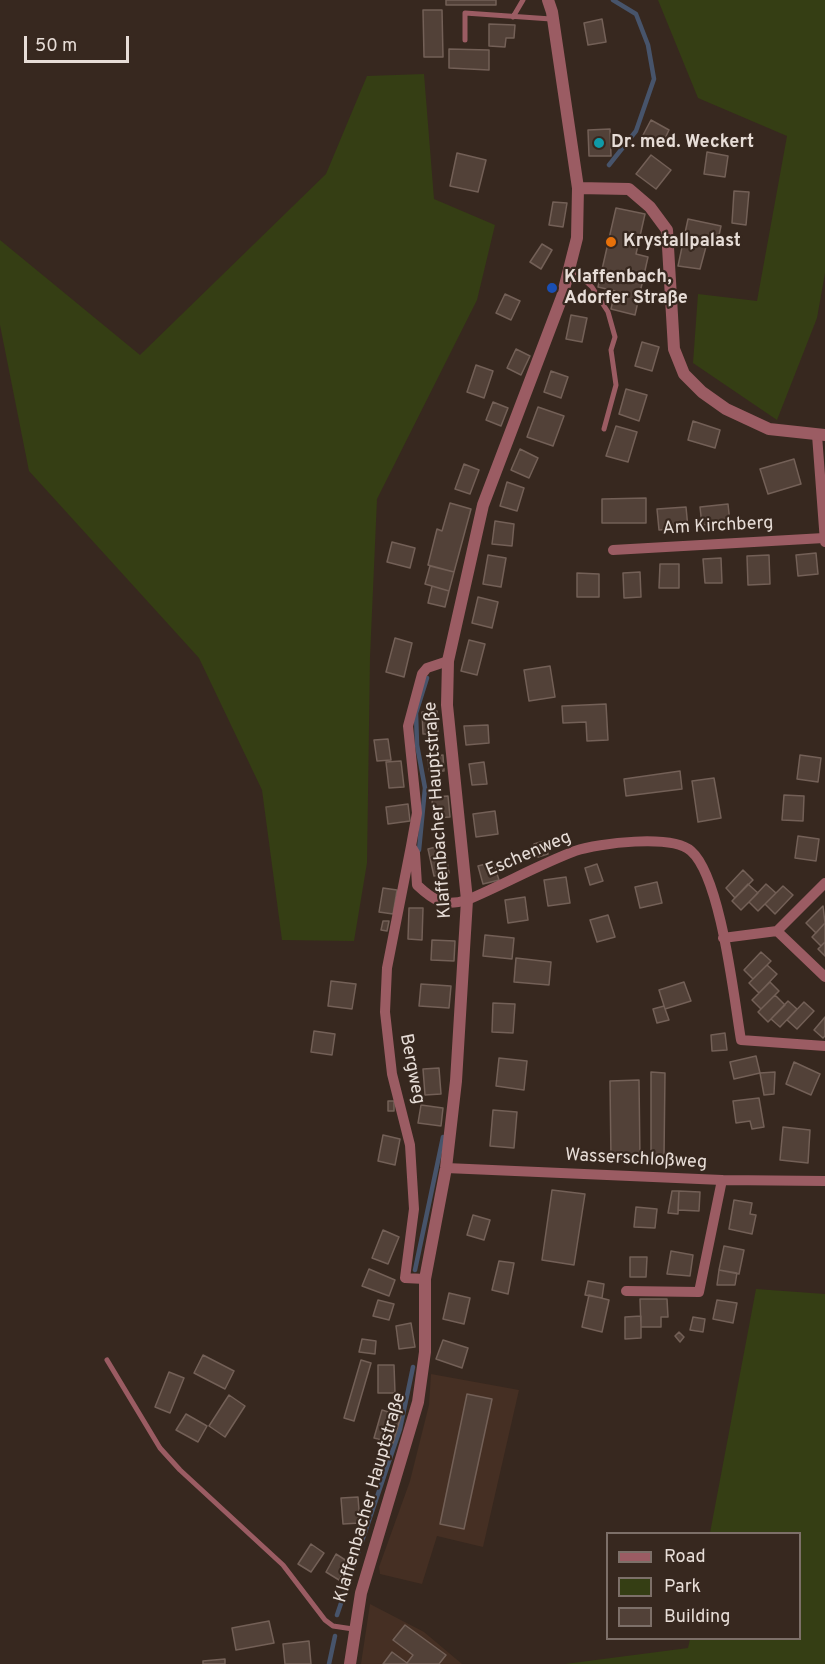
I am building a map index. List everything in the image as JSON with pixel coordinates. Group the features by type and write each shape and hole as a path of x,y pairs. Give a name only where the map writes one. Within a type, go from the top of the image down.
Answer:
{"street":[{"name":"Klaffenbacher Hauptstraße","path":"350,1664 353,1629 361,1593 418,1402 425,1352 425,1279 446,1168 461,1028 467,900 447,705 448,661 483,505 571,268 578,238 578,188 548,0"},
{"path":"578,188 629,189 650,207 667,230 674,349 684,374 702,392 726,409 750,421 769,429 821,435"},
{"name":"Am Kirchberg","path":"614,550 825,541 821,435"},
{"name":"Bergweg","path":"425,1279 405,1278 414,1209 410,1144 392,1074 385,1012 387,968 417,813 408,726 422,674 427,668 448,661"},
{"name":"Eschenweg","path":"467,900 576,851 602,845 677,843 691,851 702,865 712,891 723,938 741,1040 825,1046"},
{"name":"Bergweg","path":"411,846 415,853 417,885 434,901 452,904 467,900"},
{"path":"723,938 777,930 825,883"},
{"path":"777,930 825,977"},
{"name":"Wasserschloßweg","path":"446,1168 722,1180 825,1181"},
{"path":"626,1291 699,1292 722,1180"}],"lane":[{"path":"513,17 523,0"},
{"path":"465,40 465,13 553,20"},
{"path":"571,268 592,287 608,312 615,337 611,350 616,385 604,429"},
{"path":"107,1360 160,1448 180,1470 283,1565 325,1620 333,1626 353,1629"}],"shaded area":[{"path":"431,1374 519,1390 483,1547 437,1536 422,1584 380,1574 379,1567 410,1481 429,1405"},
{"path":"370,1604 424,1632 462,1664 361,1664"}],"green space":[{"path":"658,0 825,0 825,273 817,318 777,420 693,363 698,294 757,301 787,136 698,98"},
{"path":"424,74 434,199 495,225 477,300 377,499 370,657 367,863 354,941 282,940 262,790 199,658 29,471 0,325 0,240 140,355 326,174 367,76"},
{"path":"756,1289 825,1294 825,1664 565,1664 688,1648 690,1640 801,1640 801,1532 710,1532"}],"building":[{"path":"446,0 496,0 496,5 446,5"},
{"path":"423,10 442,10 443,57 424,57"},
{"path":"602,19 606,42 588,45 584,23"},
{"path":"489,24 515,25 514,38 506,38 505,47 489,46"},
{"path":"449,49 489,50 489,70 449,68"},
{"path":"651,120 669,130 661,147 642,137"},
{"name":"Dr. med. Weckert","path":"610,129 611,156 589,156 588,130"},
{"path":"707,152 728,156 725,177 704,174"},
{"path":"457,153 486,160 478,192 450,186"},
{"path":"651,155 671,170 656,189 636,174"},
{"path":"734,191 749,192 746,225 732,223"},
{"path":"553,202 567,203 563,227 549,225"},
{"path":"616,208 645,214 636,254 648,257 635,315 611,309 615,291 598,287"},
{"path":"688,219 721,226 717,245 707,243 700,269 678,266"},
{"path":"542,244 552,250 541,269 530,262"},
{"path":"505,294 520,301 511,320 496,313"},
{"path":"571,315 587,318 582,342 566,339"},
{"path":"642,342 659,347 652,371 635,366"},
{"path":"516,349 530,356 521,375 507,368"},
{"path":"476,365 493,371 484,398 467,392"},
{"path":"551,371 568,377 561,398 544,392"},
{"path":"626,389 647,395 639,421 619,414"},
{"path":"493,402 508,408 501,426 486,420"},
{"path":"538,407 564,416 553,446 527,437"},
{"path":"693,421 720,430 715,448 688,440"},
{"path":"616,426 637,432 628,462 606,456"},
{"path":"520,449 538,458 529,478 511,470"},
{"path":"794,459 801,484 768,494 760,469"},
{"path":"464,464 479,470 470,494 455,489"},
{"path":"507,482 524,488 517,511 500,506"},
{"path":"646,498 646,523 602,523 602,499"},
{"path":"450,503 471,509 454,572 428,565 437,529 442,531"},
{"path":"728,504 730,523 702,525 700,507"},
{"path":"686,507 688,528 659,530 657,509"},
{"path":"495,521 514,524 512,546 492,544"},
{"path":"392,542 415,548 410,568 387,562"},
{"path":"816,553 818,574 798,576 796,555"},
{"path":"488,555 506,558 501,587 483,584"},
{"path":"769,555 770,584 748,585 747,556"},
{"path":"721,558 722,583 705,583 703,559"},
{"path":"660,564 679,564 679,588 659,588"},
{"path":"430,566 454,572 449,591 425,584"},
{"path":"640,572 641,597 624,598 623,573"},
{"path":"577,573 599,574 599,597 577,597"},
{"path":"432,586 449,591 445,607 428,603"},
{"path":"478,597 498,602 492,628 472,623"},
{"path":"395,638 412,643 404,677 386,672"},
{"path":"469,640 485,644 477,675 461,671"},
{"path":"550,666 555,697 529,701 524,670"},
{"path":"606,704 608,740 587,741 586,722 563,723 562,706"},
{"path":"437,711 438,734 423,734 422,712"},
{"path":"488,725 489,743 466,745 464,726"},
{"path":"388,739 391,760 377,761 374,740"},
{"path":"443,755 444,771 429,771 428,756"},
{"path":"800,755 821,758 818,782 797,779"},
{"path":"401,761 404,787 389,788 386,762"},
{"path":"484,762 487,784 472,785 469,764"},
{"path":"680,771 682,789 626,796 624,779"},
{"path":"714,778 721,818 698,822 692,781"},
{"path":"784,795 804,796 803,821 782,820"},
{"path":"448,796 450,817 433,818 432,797"},
{"path":"408,804 410,821 388,824 386,807"},
{"path":"495,811 498,834 476,837 473,814"},
{"path":"798,836 819,839 816,861 795,858"},
{"path":"544,841 548,854 538,857 534,844"},
{"path":"444,845 449,873 434,876 428,849"},
{"path":"493,862 499,880 483,884 478,866"},
{"path":"597,864 603,881 590,885 585,868"},
{"path":"743,870 753,880 735,898 726,888"},
{"path":"566,877 570,903 548,906 544,880"},
{"path":"657,882 662,903 640,908 635,887"},
{"path":"748,884 758,893 741,910 732,901"},
{"path":"766,884 776,893 758,911 749,902"},
{"path":"783,886 793,895 775,914 765,904"},
{"path":"383,888 397,890 393,914 379,912"},
{"path":"525,897 528,920 508,923 505,900"},
{"path":"823,906 825,923 816,933 806,923"},
{"path":"409,908 423,908 422,940 408,939"},
{"path":"608,915 615,937 597,942 590,920"},
{"path":"383,921 389,921 387,931 381,930"},
{"path":"825,923 825,942 821,946 812,937"},
{"path":"485,935 514,938 512,959 483,956"},
{"path":"432,940 455,941 454,961 431,960"},
{"path":"825,942 825,956 818,949"},
{"path":"761,952 771,961 753,979 744,970"},
{"path":"516,958 551,962 549,985 514,982"},
{"path":"767,965 777,974 759,993 749,983"},
{"path":"331,981 356,984 352,1009 328,1006"},
{"path":"684,982 691,1001 665,1009 659,990"},
{"path":"770,982 779,991 761,1009 752,1000"},
{"path":"421,984 451,986 449,1008 419,1006"},
{"path":"775,995 785,1005 768,1022 758,1012"},
{"path":"788,1001 797,1009 780,1027 771,1019"},
{"path":"804,1002 814,1011 797,1029 787,1020"},
{"path":"493,1003 515,1004 513,1033 492,1032"},
{"path":"664,1006 669,1020 657,1023 653,1009"},
{"path":"825,1017 825,1036 823,1038 814,1030"},
{"path":"314,1031 335,1034 332,1055 311,1052"},
{"path":"725,1033 727,1050 712,1051 711,1035"},
{"path":"756,1056 760,1073 734,1079 730,1062"},
{"path":"499,1058 527,1061 524,1090 496,1086"},
{"path":"794,1062 820,1074 811,1095 786,1084"},
{"path":"439,1068 441,1094 425,1095 423,1069"},
{"path":"651,1072 665,1073 664,1157 651,1156"},
{"path":"775,1072 774,1094 764,1095 760,1073"},
{"path":"639,1080 640,1159 611,1160 610,1081"},
{"path":"759,1098 764,1127 752,1129 750,1121 736,1123 733,1101"},
{"path":"388,1101 394,1101 394,1111 388,1111"},
{"path":"421,1105 443,1108 441,1126 418,1123"},
{"path":"493,1110 517,1112 514,1148 490,1146"},
{"path":"783,1127 810,1130 808,1163 780,1160"},
{"path":"383,1135 400,1139 395,1165 378,1161"},
{"path":"552,1190 585,1194 574,1265 542,1260"},
{"path":"672,1191 679,1191 678,1214 668,1213"},
{"path":"679,1191 700,1192 699,1211 678,1210"},
{"path":"734,1200 752,1203 750,1214 756,1215 752,1234 729,1229"},
{"path":"636,1207 657,1209 655,1228 634,1227"},
{"path":"473,1215 490,1220 484,1240 467,1235"},
{"path":"383,1230 399,1237 388,1264 372,1258"},
{"path":"724,1246 744,1250 739,1274 719,1270"},
{"path":"671,1251 693,1255 690,1276 667,1274"},
{"path":"630,1257 647,1257 646,1277 630,1277"},
{"path":"499,1261 514,1263 508,1294 492,1290"},
{"path":"369,1269 395,1280 389,1296 362,1286"},
{"path":"719,1270 737,1273 735,1285 717,1285"},
{"path":"588,1281 604,1284 602,1298 585,1295"},
{"path":"449,1293 470,1298 464,1324 443,1319"},
{"path":"589,1295 609,1300 602,1332 582,1327"},
{"path":"640,1299 667,1299 668,1317 661,1317 661,1327 641,1327"},
{"path":"378,1300 394,1304 389,1320 373,1316"},
{"path":"717,1300 737,1303 733,1323 713,1319"},
{"path":"641,1316 641,1338 625,1339 625,1317"},
{"path":"693,1317 705,1319 703,1332 690,1330"},
{"path":"411,1323 415,1347 399,1349 396,1326"},
{"path":"679,1332 684,1337 680,1342 675,1336"},
{"path":"362,1339 376,1341 375,1354 359,1352"},
{"path":"443,1340 468,1348 462,1368 436,1359"},
{"path":"203,1355 234,1371 225,1389 194,1373"},
{"path":"361,1360 371,1363 354,1421 344,1418"},
{"path":"378,1365 394,1365 395,1393 378,1393"},
{"path":"169,1372 184,1378 170,1413 155,1407"},
{"path":"467,1394 492,1399 464,1529 440,1524"},
{"path":"229,1395 245,1406 225,1437 209,1426"},
{"path":"382,1410 401,1416 393,1443 374,1438"},
{"path":"186,1414 207,1426 198,1442 176,1430"},
{"path":"358,1497 360,1523 343,1524 341,1498"},
{"path":"311,1544 324,1553 311,1572 298,1564"},
{"path":"336,1554 350,1563 339,1580 326,1572"},
{"path":"269,1621 274,1643 236,1650 232,1628"},
{"path":"405,1625 446,1655 439,1664 383,1664 392,1652 407,1663 413,1655 393,1640"},
{"path":"309,1641 311,1664 285,1664 283,1644"},
{"path":"225,1659 225,1664 203,1664 203,1661"}],"waterway":[{"path":"609,165 636,131 654,79 648,45 636,14 613,0"},
{"path":"419,850 425,788 417,745 416,713 427,678"},
{"path":"415,1270 443,1137"},
{"path":"337,1615 400,1429 413,1367"},
{"path":"329,1664 335,1636"}],"place":[{"name":"Dr. med. Weckert","path":"599,143"},
{"name":"Krystallpalast","path":"611,242"},
{"name":"Klaffenbach, Adorfer Straße","path":"552,288"}]}
